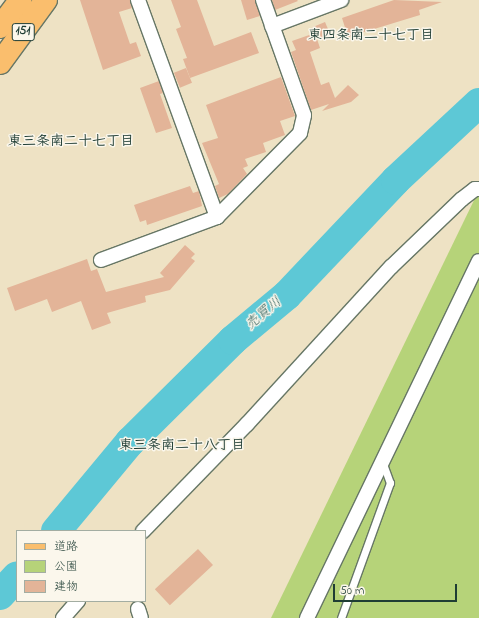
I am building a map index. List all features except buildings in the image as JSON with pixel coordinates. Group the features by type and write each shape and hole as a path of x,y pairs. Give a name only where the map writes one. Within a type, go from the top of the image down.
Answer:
{"main road":[{"name":"151","path":"0,27 20,0"},
{"name":"151","path":"0,63 46,0"}],"street":[{"path":"138,0 217,217"},
{"path":"101,260 217,217 300,133 304,115 263,0"},
{"path":"272,26 341,0"},
{"path":"144,530 247,424 391,267 462,199 475,189 479,189"},
{"path":"307,618 479,261"},
{"path":"63,618 77,602"}],"lane":[{"path":"341,618 390,483 382,462"}],"green space":[{"path":"479,190 479,618 271,618"}],"waterway":[{"name":"売買川","path":"57,530 130,442 233,340 287,295 396,180 479,103"},
{"name":"売買川","path":"0,595 16,577"}],"district":[{"name":"東四条南二十七丁目","path":"371,36"},
{"name":"東三条南二十七丁目","path":"71,142"},
{"name":"東三条南二十八丁目","path":"182,446"}]}
